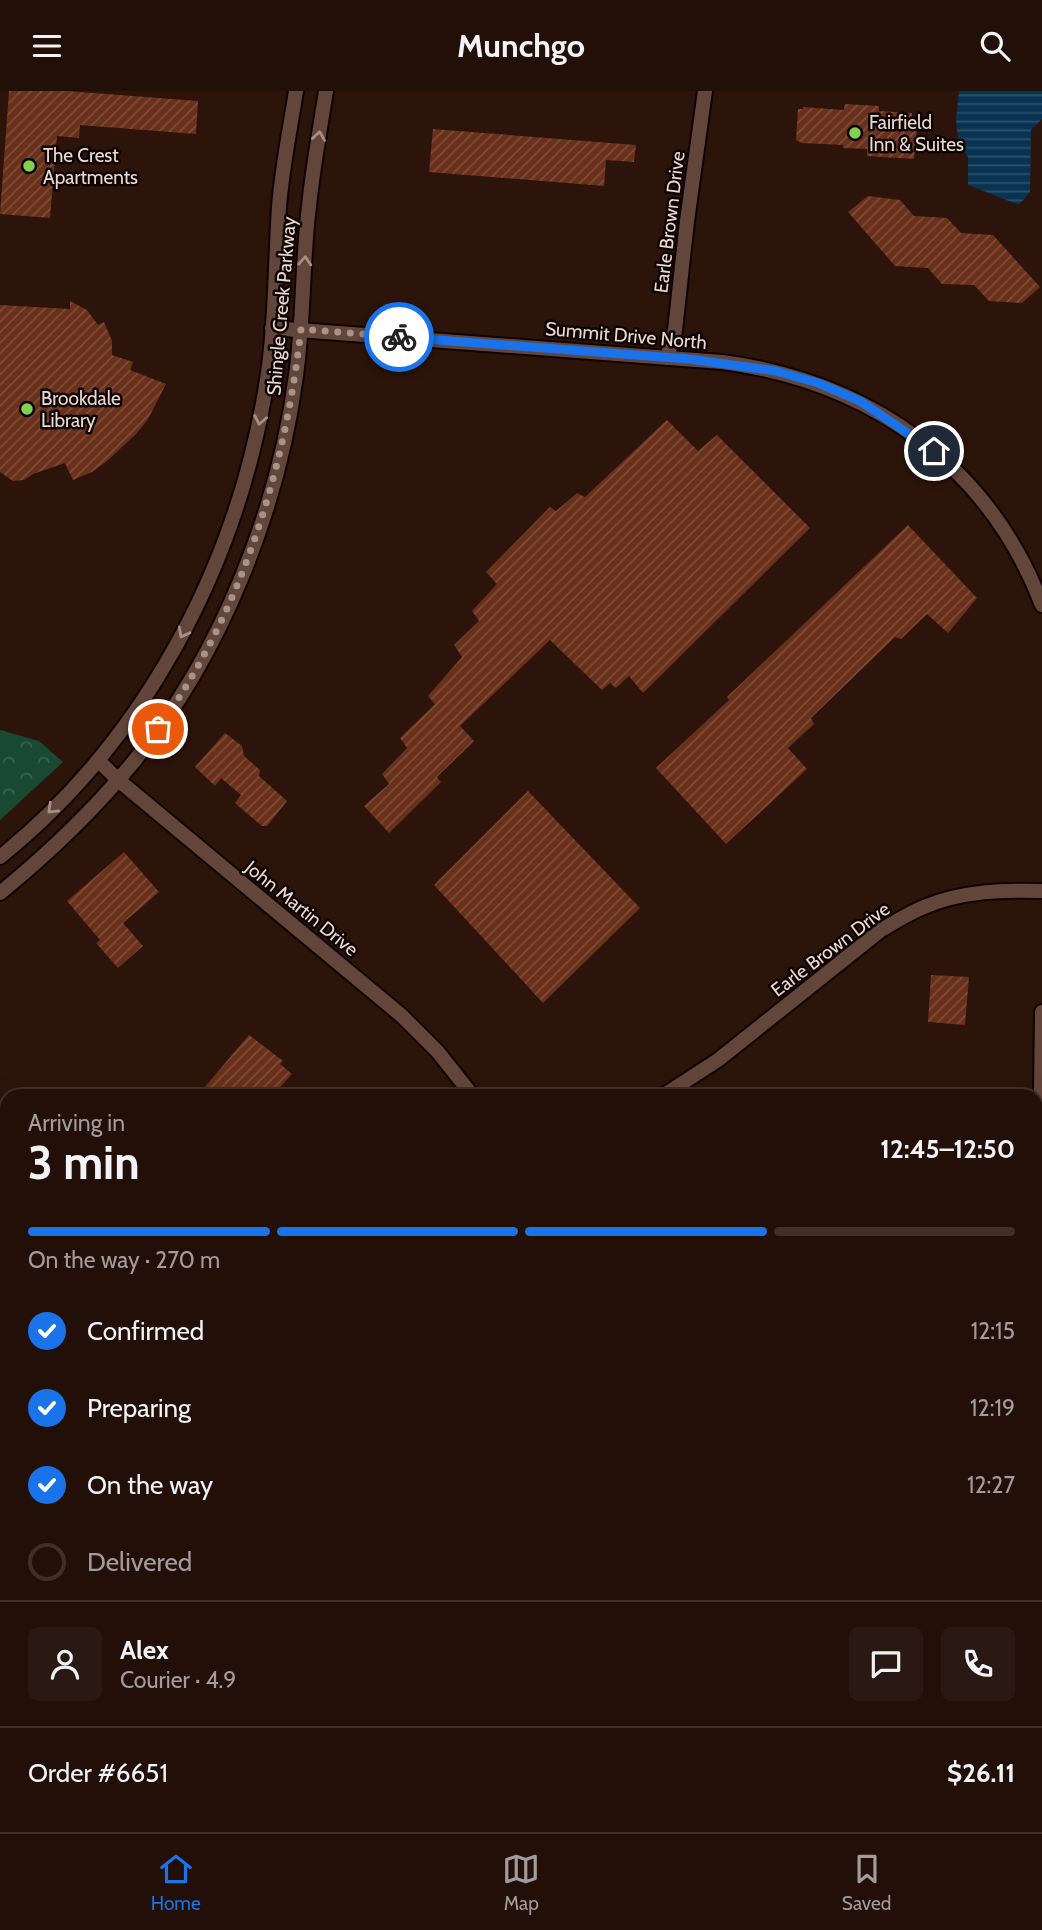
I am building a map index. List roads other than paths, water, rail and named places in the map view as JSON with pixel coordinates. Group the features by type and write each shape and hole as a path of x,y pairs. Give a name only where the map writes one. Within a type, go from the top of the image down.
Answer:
{"street":[{"name":"Shingle Creek Parkway","path":"0,857 55,807 99,759 139,706 172,655 201,598 226,539 253,450 266,390 279,205 296,91"},
{"name":"Shingle Creek Parkway","path":"0,893 80,822 135,761 170,713 204,656 252,550 278,469 292,404 301,329 309,207 326,91"},
{"name":"Earle Brown Drive","path":"667,358 675,330 705,91"},
{"name":"Summit Drive North","path":"272,328 752,366 818,383 860,401 934,451 972,489 1004,529 1042,605"},
{"name":"John Martin Drive","path":"99,759 117,779 402,1016 438,1052 467,1089"},
{"name":"Earle Brown Drive","path":"674,1089 718,1061 881,930 911,913 944,899 977,893 1042,891"},
{"path":"1042,1012 1042,1089"}],"water":[{"path":"959,91 1042,91 1042,119 1031,130 1030,192 1019,205 968,185 968,157 958,140 956,120"}],"place":[{"name":"Fairfield Inn & Suites","path":"855,133"},
{"name":"The Crest Apartments","path":"29,166"},
{"name":"Brookdale Library","path":"27,409"}]}
